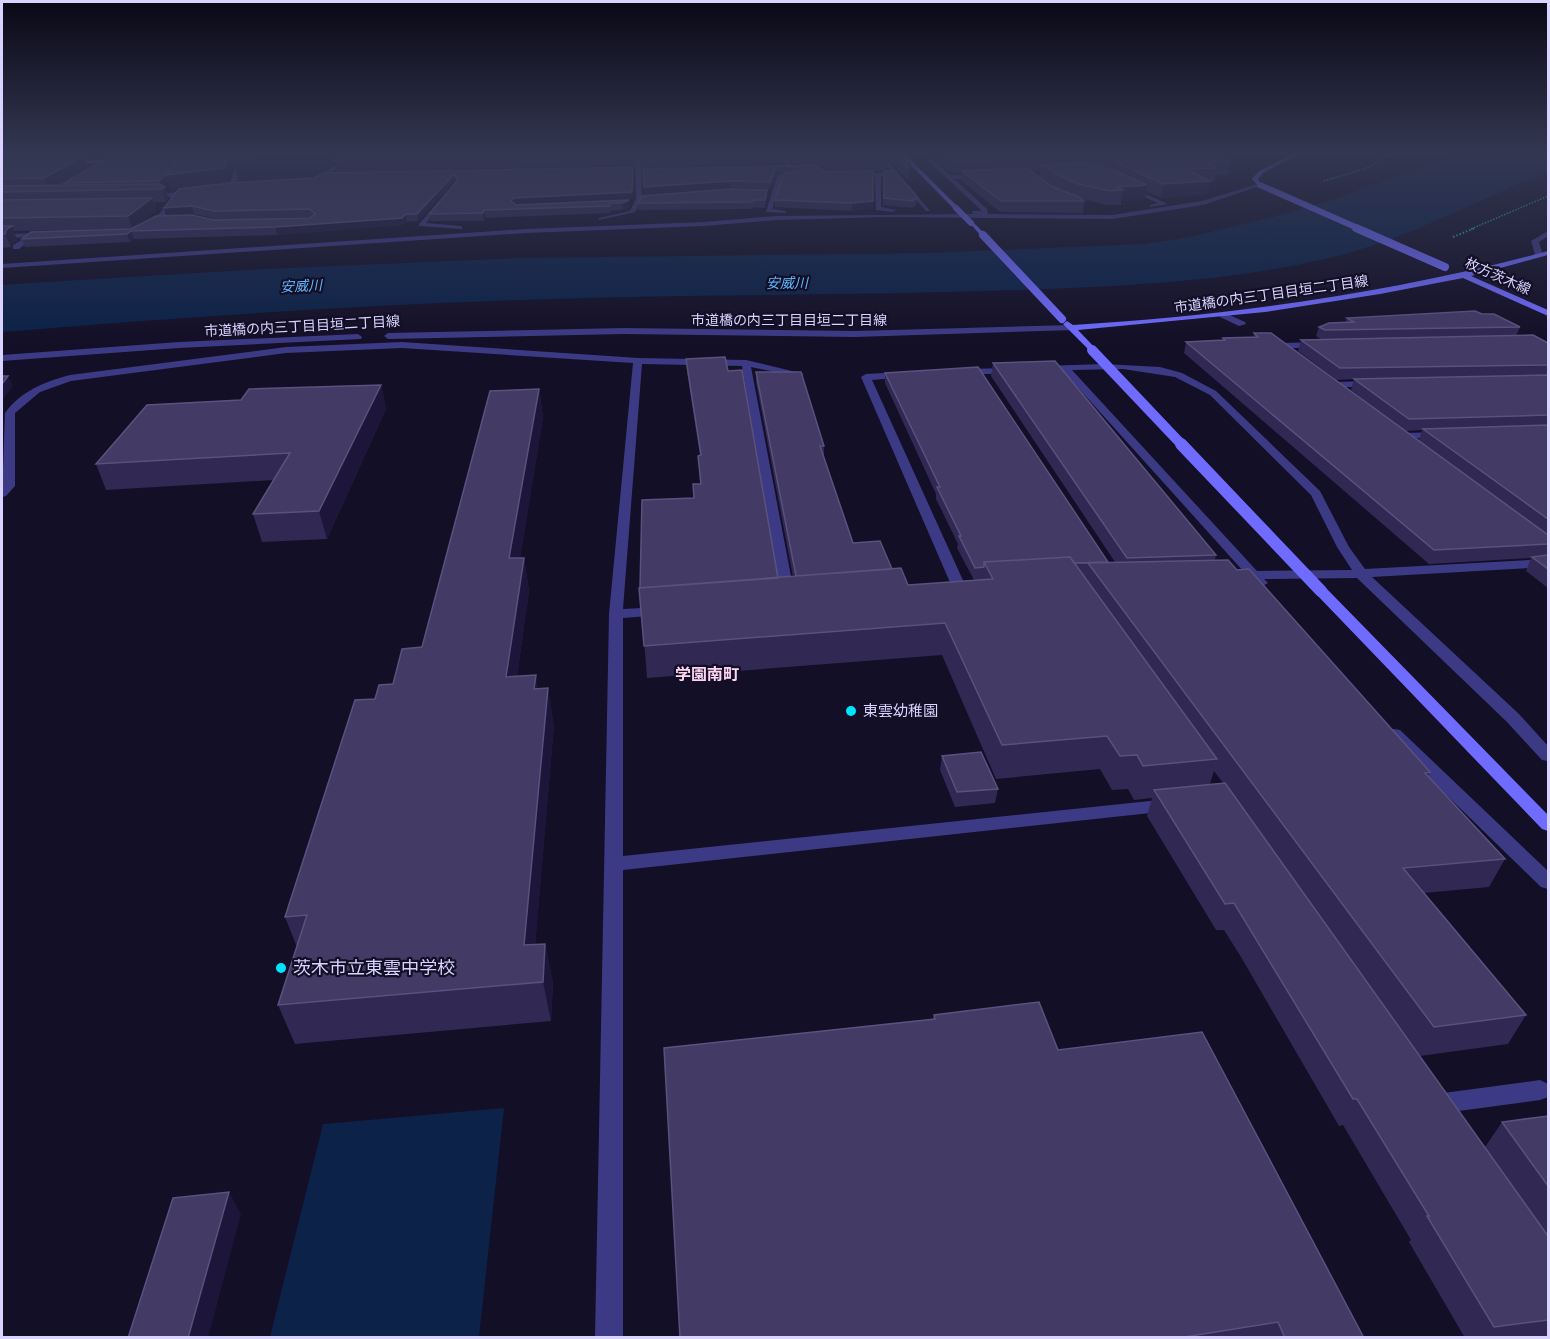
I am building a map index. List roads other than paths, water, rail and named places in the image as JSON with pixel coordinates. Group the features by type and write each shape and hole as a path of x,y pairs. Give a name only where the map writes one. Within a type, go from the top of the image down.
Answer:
{"street":[{"path":"140,231 155,215"},
{"path":"429,215 421,225 526,231 621,215"},
{"path":"2,266 526,231 858,215"},
{"path":"963,215 1548,825"},
{"path":"1042,215 1122,215"},
{"name":"枚方茨木線","path":"1329,215 1548,313"},
{"path":"1539,256 1535,241 1548,233"},
{"path":"2,237 55,235"},
{"path":"16,247 32,236"},
{"name":"市道橋の内三丁目目垣二丁目線","path":"2,358 179,345 360,336 613,332 833,335 1071,328 1223,315 1341,299 1466,276 1548,253"},
{"path":"1223,315 1242,324"},
{"path":"353,347 360,336"},
{"path":"1299,359 1277,344 1329,345"},
{"path":"2,494 9,486 6,414 27,395 41,387 70,378 286,350 402,345 638,361 746,363 799,374"},
{"path":"609,1338 616,614 638,361"},
{"path":"746,363 789,603"},
{"path":"946,373 983,376 1028,369 1140,366 1175,373 1197,381 1317,493 1343,547 1361,574 1513,718 1548,756"},
{"path":"1065,368 1245,575 1269,592"},
{"path":"912,375 866,377 959,587"},
{"path":"1351,398 1330,382 1382,384"},
{"path":"1420,449 1398,432 1458,434"},
{"path":"1245,575 1361,574 1548,563"},
{"path":"616,614 674,610"},
{"path":"1381,720 1548,882"},
{"path":"614,864 1188,803"},
{"path":"1422,1084 1449,1123"},
{"path":"1436,1104 1540,1089"}],"water":[{"name":"安威川","path":"1448,215 1413,231 1329,258 1259,272 1118,286 1002,291 600,298 429,304 258,313 2,332 2,285 265,269 521,258 928,253 1144,244 1189,237 1273,217"},
{"path":"504,1108 479,1337 270,1337 323,1124"}],"place":[{"name":"東雲幼稚園","path":"851,711"},
{"name":"茨木市立東雲中学校","path":"281,968"}],"district":[{"name":"学園南町","path":"707,674"}]}
